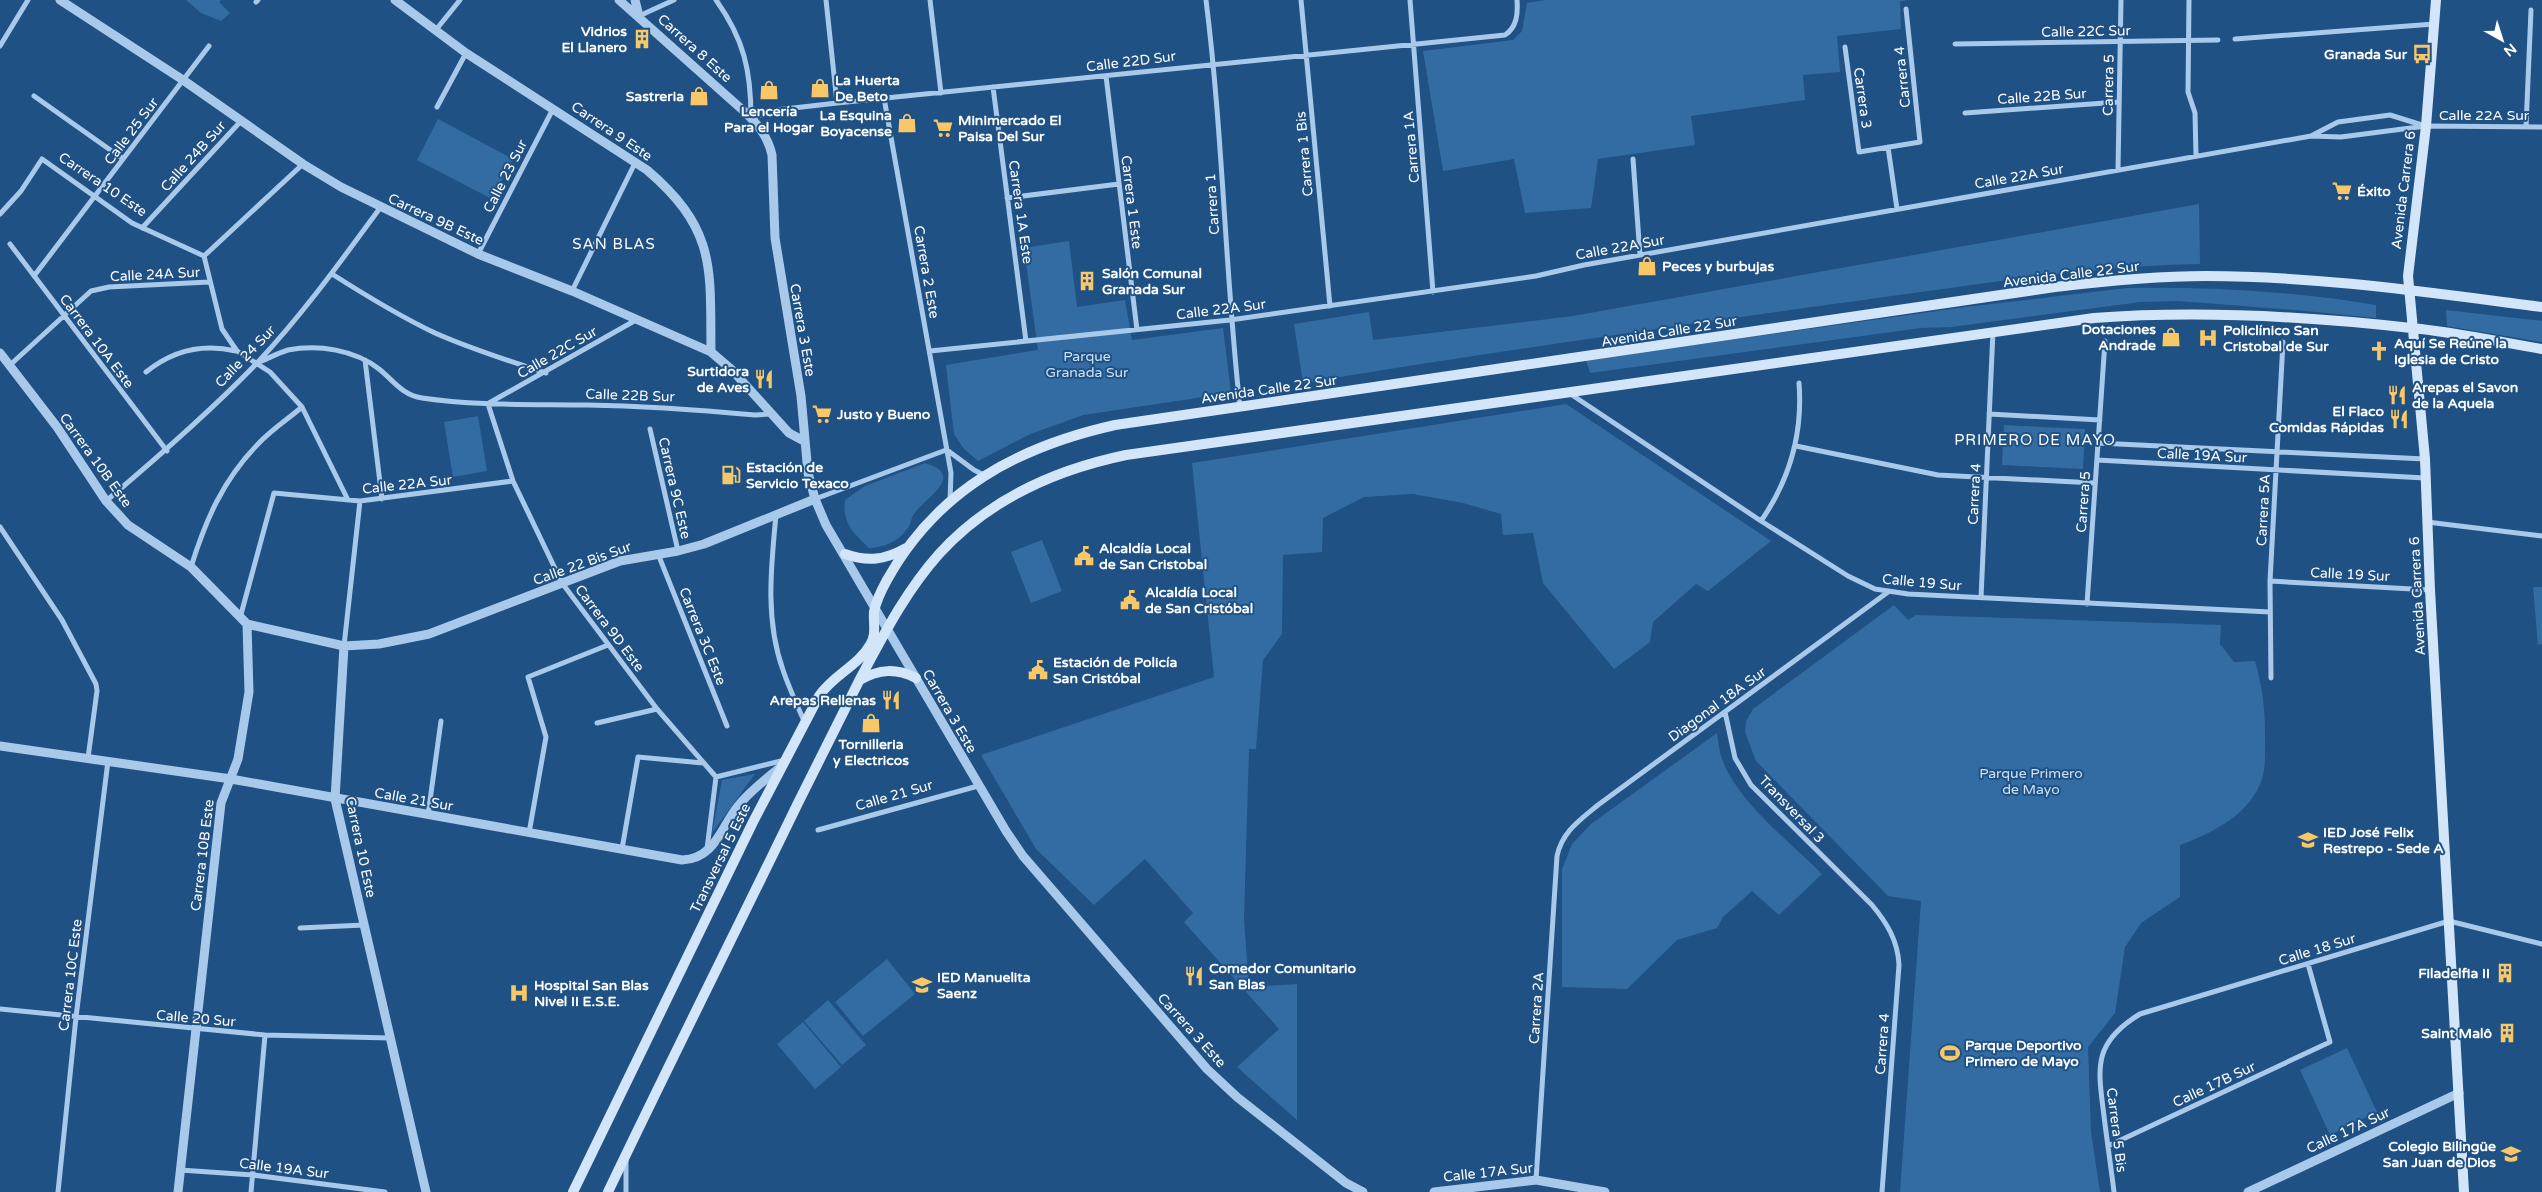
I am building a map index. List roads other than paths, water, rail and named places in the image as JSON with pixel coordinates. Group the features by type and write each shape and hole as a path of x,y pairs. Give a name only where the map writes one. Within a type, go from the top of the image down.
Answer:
{"main road":[{"name":"Avenida Carrera 6","path":"2436,0 2426,126 2409,257 2409,290 2424,459 2464,1192"},
{"name":"Avenida Calle 22 Sur","path":"875,607 886,582 909,546 950,500 984,475 1033,449 1090,431 1240,407 2105,281 2215,276 2409,290 2542,307"},
{"path":"608,1192 887,627 927,568 968,527 1003,500 1026,487 1071,468 1126,455 2094,318 2201,313 2255,314 2412,328 2542,349"},
{"path":"845,554 863,559 877,559 890,556 909,546"},
{"name":"Transversal 5 Este","path":"573,1192 805,723 830,682 862,655 872,642 875,607"},
{"path":"860,680 876,672 888,670 906,673 916,678"}],"street":[{"path":"0,46 28,0"},
{"name":"Carrera 9B Este","path":"60,0 183,80 303,164 380,208 478,254 572,291 710,352 732,370 789,434 804,441"},
{"name":"Carrera 9 Este","path":"395,0 434,31 466,53 647,170 670,193 696,228 704,244 710,273 710,352"},
{"path":"434,31 460,0"},
{"name":"Carrera 8 Este","path":"619,0 751,118"},
{"path":"635,0 639,16 674,0"},
{"path":"716,0 727,15 743,46 751,82 751,118"},
{"path":"826,0 837,103"},
{"path":"930,0 941,93"},
{"name":"Carrera 1","path":"1206,0 1214,63 1230,320 1240,407"},
{"name":"Carrera 1 Bis","path":"1301,0 1330,306"},
{"name":"Carrera 1A","path":"1410,0 1433,292"},
{"name":"Calle 22D Sur","path":"751,118 771,111 837,103 1106,76 1214,63 1306,56 1505,35 1512,30 1517,15 1517,0"},
{"name":"Carrera 5","path":"2118,170 2121,0"},
{"path":"2189,0 2188,92 2195,113 2196,156"},
{"name":"Carrera 4","path":"1888,147 1920,142 1906,10"},
{"path":"2526,126 2531,10"},
{"path":"2235,39 2434,24"},
{"name":"Calle 22C Sur","path":"1955,44 2218,40"},
{"name":"Calle 25 Sur","path":"34,276 209,46"},
{"name":"Carrera 3","path":"1845,46 1859,152 1888,147"},
{"path":"437,107 466,53"},
{"name":"Carrera 1 Este","path":"1106,76 1137,330"},
{"name":"Carrera 1A Este","path":"993,87 1026,340"},
{"path":"34,96 124,159"},
{"name":"Carrera 2 Este","path":"884,98 951,473 950,500"},
{"name":"Calle 22B Sur","path":"1965,113 2119,102"},
{"name":"Calle 23 Sur","path":"478,254 553,109"},
{"name":"Calle 22A Sur","path":"2311,136 2338,122 2390,115 2426,126"},
{"name":"Carrera 3 Este","path":"751,118 765,135 772,155 775,238 801,396 808,473 814,499 826,525 845,554 978,786 1023,856 1193,1054 1237,1097 1347,1188 1363,1192"},
{"name":"Calle 24B Sur","path":"142,228 241,120"},
{"name":"Calle 22A Sur","path":"930,351 1230,320 1536,276 1640,255 2311,136 2340,137 2426,126 2542,127"},
{"path":"1888,147 1897,209"},
{"name":"Carrera 10 Este","path":"0,214 21,191 42,159 112,210 142,228 204,256"},
{"path":"1633,159 1640,255"},
{"path":"572,291 635,163"},
{"name":"Calle 24A Sur","path":"204,256 303,164"},
{"path":"1007,198 1119,184"},
{"name":"Calle 24 Sur","path":"106,501 167,450 257,363 332,274 380,208"},
{"name":"Carrera 10A Este","path":"10,244 167,450"},
{"path":"204,256 222,329 237,352"},
{"path":"332,274 382,306 435,332 490,355 546,373"},
{"name":"Calle 24A Sur","path":"10,365 91,291 101,288 209,282"},
{"name":"Calle 22C Sur","path":"488,404 546,373 636,319"},
{"name":"Carrera 4","path":"1981,598 1993,331"},
{"name":"Carrera 5","path":"2088,604 2105,341"},
{"name":"Carrera 5A","path":"2271,678 2270,581 2284,342"},
{"path":"146,372 166,358 188,349 221,348 237,352 257,363 281,382 302,407 348,500"},
{"name":"Calle 22B Sur","path":"257,363 288,350 323,348 345,352 365,360 379,369 409,395 488,404 647,406 755,415 770,414"},
{"name":"Carrera 10B Este","path":"0,353 56,427 106,501 121,518 141,535 191,566 244,621 249,692 238,759 221,803 178,1192"},
{"path":"365,360 382,500"},
{"path":"1761,521 1782,485 1796,446 1801,403 1799,383"},
{"name":"Calle 19 Sur","path":"1568,392 1761,521 1848,576 1875,589 1888,592 1981,598 2270,612"},
{"name":"Carrera 9D Este","path":"488,404 513,481 562,584 657,709 716,777"},
{"path":"191,566 206,521 228,480 259,443 302,407"},
{"path":"1989,414 2100,420"},
{"name":"Carrera 9C Este","path":"650,429 678,551"},
{"name":"Calle 19A Sur","path":"2098,443 2424,459"},
{"path":"1796,446 1938,475 2096,483"},
{"path":"946,450 984,475"},
{"name":"Calle 22 Bis Sur","path":"244,621 344,646 379,644 429,634 620,561 678,551 704,544 814,499 946,450"},
{"name":"Calle 19A Sur","path":"2097,460 2425,478"},
{"name":"Calle 22A Sur","path":"244,621 274,493 360,501 382,500 513,481"},
{"name":"Carrera 10 Este","path":"360,501 344,646 335,799 426,1192"},
{"path":"776,514 770,595 772,622 782,668 805,723"},
{"path":"2427,522 2542,536"},
{"path":"0,528 62,620 96,684 97,692 88,758"},
{"name":"Carrera 3C Este","path":"658,554 727,726"},
{"name":"Calle 19 Sur","path":"2270,581 2430,590"},
{"name":"Diagonal 18A Sur","path":"1563,838 1570,829 1598,805 1888,592"},
{"path":"529,833 546,737 528,677 608,645"},
{"path":"597,723 657,709"},
{"name":"Transversal 3","path":"1725,712 1735,758 1752,785 1872,905"},
{"path":"428,815 441,722"},
{"name":"Calle 21 Sur","path":"0,746 231,779 682,860 689,860 706,852"},
{"path":"622,849 638,757 703,763"},
{"name":"Carrera 10C Este","path":"58,1192 76,1017 108,761"},
{"path":"706,852 716,777 784,763"},
{"path":"706,852 721,835 741,802 784,763"},
{"name":"Calle 21 Sur","path":"818,830 978,786"},
{"name":"Carrera 2A","path":"1536,1180 1557,856 1563,838"},
{"name":"Carrera 4","path":"1872,905 1885,920 1896,942 1899,965 1882,1192"},
{"path":"2449,921 2542,944"},
{"name":"Calle 18 Sur","path":"2108,1042 2125,1023 2140,1014 2449,921"},
{"path":"300,928 364,925"},
{"name":"Calle 17B Sur","path":"2108,1146 2330,1042 2308,964"},
{"name":"Calle 20 Sur","path":"0,1009 265,1035 390,1038"},
{"path":"251,1192 265,1035"},
{"name":"Carrera 5 Bis","path":"2108,1042 2098,1071 2114,1192"},
{"name":"Calle 17A Sur","path":"2248,1192 2459,1093"},
{"path":"626,1154 626,1192"},
{"name":"Calle 19A Sur","path":"180,1170 253,1175 385,1192"},
{"name":"Calle 17A Sur","path":"1434,1192 1536,1180 1605,1192"}],"place":[{"name":"Vidrios El Llanero","path":"642,39"},
{"name":"Granada Sur","path":"2422,54"},
{"name":"La Huerta De Beto","path":"820,88"},
{"name":"Lencería Para el Hogar","path":"769,90"},
{"name":"Sastreria","path":"699,96"},
{"name":"La Esquina Boyacense","path":"907,123"},
{"name":"Minimercado El Paisa Del Sur","path":"943,128"},
{"name":"Éxito","path":"2342,191"},
{"name":"Peces y burbujas","path":"1647,266"},
{"name":"Salón Comunal Granada Sur","path":"1087,281"},
{"name":"Dotaciones Andrade","path":"2171,337"},
{"name":"Policlínico San Cristobal de Sur","path":"2208,338"},
{"name":"Aquí Se Reúne la Iglesia de Cristo","path":"2379,351"},
{"name":"Surtidora de Aves","path":"764,379"},
{"name":"Arepas el Savon de la Aquela","path":"2397,395"},
{"name":"Justo y Bueno","path":"822,414"},
{"name":"El Flaco Comidas Rápidas","path":"2399,419"},
{"name":"Estación de Servicio Texaco","path":"731,475"},
{"name":"Alcaldía Local de San Cristobal","path":"1084,556"},
{"name":"Alcaldía Local de San Cristóbal","path":"1130,600"},
{"name":"Estación de Policía San Cristóbal","path":"1038,670"},
{"name":"Arepas Rellenas","path":"891,700"},
{"name":"Tornilleria y Electricos","path":"871,723"},
{"name":"IED José Felix Restrepo - Sede A","path":"2308,840"},
{"name":"Filadelfia II","path":"2505,973"},
{"name":"Comedor Comunitario San Blas","path":"1194,976"},
{"name":"IED Manuelita Saenz","path":"922,985"},
{"name":"Hospital San Blas Nivel II E.S.E.","path":"519,993"},
{"name":"Saint Malô","path":"2507,1033"},
{"name":"Parque Deportivo Primero de Mayo","path":"1950,1053"},
{"name":"Colegio Bilingüe San Juan de Dios","path":"2511,1154"}],"district":[{"name":"SAN BLAS","path":"614,244"},
{"name":"PRIMERO DE MAYO","path":"2035,440"}],"park label":[{"name":"Parque Granada Sur","path":"1087,364"},
{"name":"Parque Primero de Mayo","path":"2031,782"}]}
